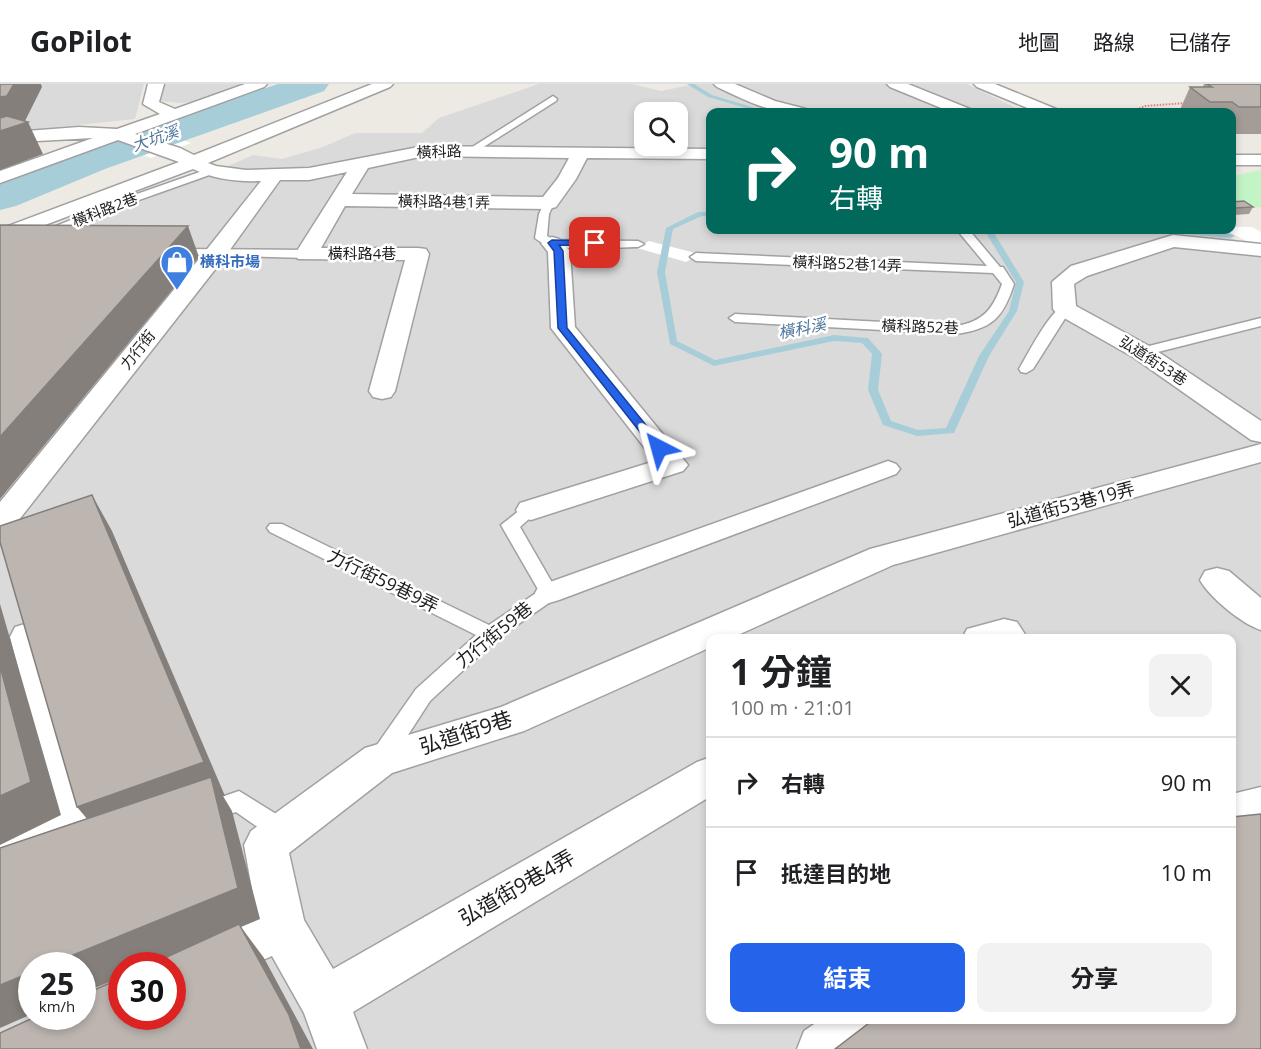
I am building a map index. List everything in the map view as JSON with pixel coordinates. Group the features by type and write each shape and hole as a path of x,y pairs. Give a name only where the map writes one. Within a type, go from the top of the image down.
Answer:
{"street":[{"path":"156,84 151,104 172,114"},
{"path":"0,177 259,84"},
{"path":"2,246 103,197 385,84"},
{"path":"722,84 770,105 783,108"},
{"path":"895,84 954,108"},
{"path":"982,84 1040,108"},
{"path":"0,138 79,132 122,135"},
{"name":"橫科路","path":"122,135 174,152 211,171 246,176 309,174 424,151 706,154"},
{"path":"549,203 567,179 581,152"},
{"path":"1236,160 1261,160"},
{"name":"橫科路4巷","path":"306,254 362,163"},
{"name":"力行街","path":"3,528 274,175"},
{"name":"橫科路4巷1弄","path":"340,200 549,203"},
{"path":"1065,309 1063,282 1079,271 1173,241 1261,250"},
{"path":"531,510 673,465 562,328 559,251 552,243"},
{"name":"橫科路4巷","path":"306,254 418,254 382,391"},
{"name":"弘道街53巷","path":"1065,309 1142,352 1261,434"},
{"name":"弘道街53巷19弄","path":"882,557 1261,453"},
{"path":"549,593 888,469"},
{"name":"弘道街9巷","path":"706,634 882,557"},
{"path":"1217,580 1261,617"},
{"path":"0,860 89,830 19,606"},
{"name":"弘道街9巷","path":"342,1049 324,1001 282,928 266,845 379,760 510,720 706,634"},
{"name":"弘道街9巷4弄","path":"324,1001 706,778"},
{"path":"1236,812 1261,806"},
{"path":"186,970 282,928"},
{"path":"822,1049 857,1024"}],"lane":[{"path":"471,151 553,99"},
{"name":"橫科路2巷","path":"2,246 211,171"},
{"path":"549,203 544,213 540,238 552,243 638,244"},
{"name":"橫科路52巷","path":"735,318 956,330 988,323 1004,300 1008,284 999,270 968,234"},
{"path":"2,246 41,250"},
{"path":"158,252 306,254"},
{"name":"橫科路52巷14弄","path":"696,257 999,270"},
{"path":"1026,369 1055,321 1065,309"},
{"path":"1142,352 1261,322"},
{"name":"力行街59巷","path":"379,760 423,695 490,634 549,593 510,525 531,510"},
{"name":"力行街59巷9弄","path":"276,528 490,634"},
{"path":"184,819 239,801 284,832"}],"path":[{"path":"1140,108 1188,102"}],"shaded area":[{"path":"0,84 144,84 135,119 0,133"},
{"path":"161,84 258,84 218,98 182,103 157,101"},
{"path":"539,84 632,84 661,91 695,84 967,84 1016,108 706,108 706,234 1221,234 1261,251 1261,1049 0,1049 0,259 39,240 192,182 253,155 282,159 323,147 355,133 422,133 439,118"}],"green space":[{"path":"1261,170 1261,207 1236,208 1236,175"}],"pier":[{"path":"154,131 191,143 151,158 116,145"},
{"path":"1236,227 1252,227 1261,232 1261,248 1233,234 1236,234"},
{"path":"649,241 699,254 686,262 637,248"}],"building":[{"path":"0,84 14,84 7,96 0,97"},
{"path":"1207,84 1261,84 1261,107 1239,107 1232,102 1210,102 1190,87 1212,87"},
{"path":"7,116 28,122 0,131 0,118"},
{"path":"1244,201 1253,207 1236,208 1236,202"},
{"path":"0,225 188,226 0,437"},
{"path":"92,495 204,762 77,807 0,542 0,526"},
{"path":"0,666 31,782 0,796"},
{"path":"211,777 238,888 80,952 18,952 18,978 0,985 0,848"},
{"path":"1261,814 1261,1049 835,1049 868,1024 1236,1024 1236,817"},
{"path":"239,924 289,1015 301,1049 0,1049 0,1033 18,1025 18,1030 96,1030 96,989 108,984 108,1030 186,1030 186,952 178,952"}],"waterway":[{"name":"大坑溪","path":"0,197 91,160 312,84"},
{"name":"橫科溪","path":"690,84 710,96 751,108"},
{"name":"橫科溪","path":"706,214 701,214 670,228 661,272 673,342 714,363 834,338 865,340 877,354 873,390 887,423 917,433 950,431 984,356 1013,311 1020,282 991,234"},
{"name":"橫科溪","path":"1208,234 1231,236"}],"place":[{"name":"橫科市場","path":"177,291"}],"route":[{"path":"595,243 552,243 559,251 562,328 659,448"}]}
